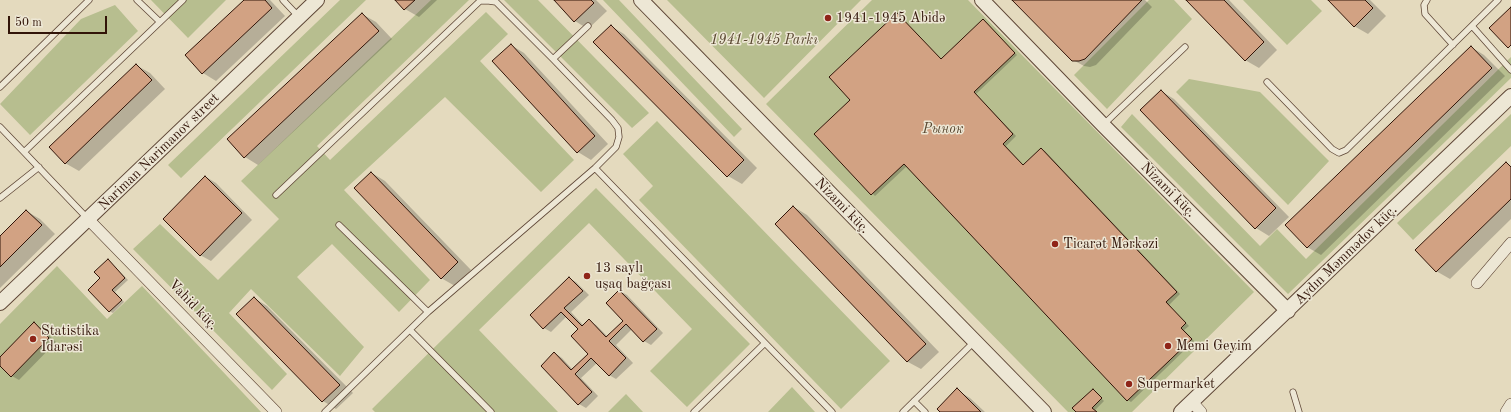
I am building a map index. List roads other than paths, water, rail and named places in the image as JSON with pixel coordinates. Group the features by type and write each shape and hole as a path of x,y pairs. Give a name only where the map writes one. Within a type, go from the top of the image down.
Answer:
{"street":[{"name":"Nariman Narimanov street","path":"0,303 317,0"},
{"name":"Nizami küç.","path":"641,0 1044,412"},
{"name":"Nizami küç.","path":"982,0 1103,125 1288,311"},
{"name":"Aydın Məmmədov küç.","path":"1181,412 1196,407 1288,311 1511,96"},
{"name":"Vahid küç.","path":"88,219 276,412"},
{"path":"1477,283 1509,251"},
{"path":"1506,412 1511,404"}],"lane":[{"path":"0,87 89,0"},
{"path":"137,0 160,22"},
{"path":"24,152 183,0"},
{"path":"283,0 299,17"},
{"path":"1427,0 1424,5 1425,14 1453,45"},
{"path":"1267,82 1332,149 1339,153 1346,150 1498,0"},
{"path":"276,195 480,2 496,2 553,59 618,128 619,137 616,147 595,168 428,312 325,412"},
{"path":"553,59 588,26"},
{"path":"1472,26 1511,70"},
{"path":"1103,125 1185,47"},
{"path":"0,127 88,219"},
{"path":"0,198 39,167"},
{"path":"595,168 832,412"},
{"path":"339,225 428,312"},
{"path":"410,330 490,412"},
{"path":"904,412 974,342"},
{"path":"694,412 765,343"},
{"path":"1293,392 1299,412"},
{"path":"914,401 925,412"}],"place":[{"name":"1941-1945 Abidə","path":"828,18"},
{"name":"Ticarət Mərkəzi","path":"1055,244"},
{"name":"13 saylı uşaq bağçası","path":"587,276"},
{"name":"Statistika Idarəsi","path":"33,339"},
{"name":"Memi Geyim","path":"1168,346"},
{"name":"Supermarket","path":"1129,384"}],"park label":[{"name":"1941-1945 Parkı","path":"764,40"},
{"name":"Рынок","path":"943,129"}]}
